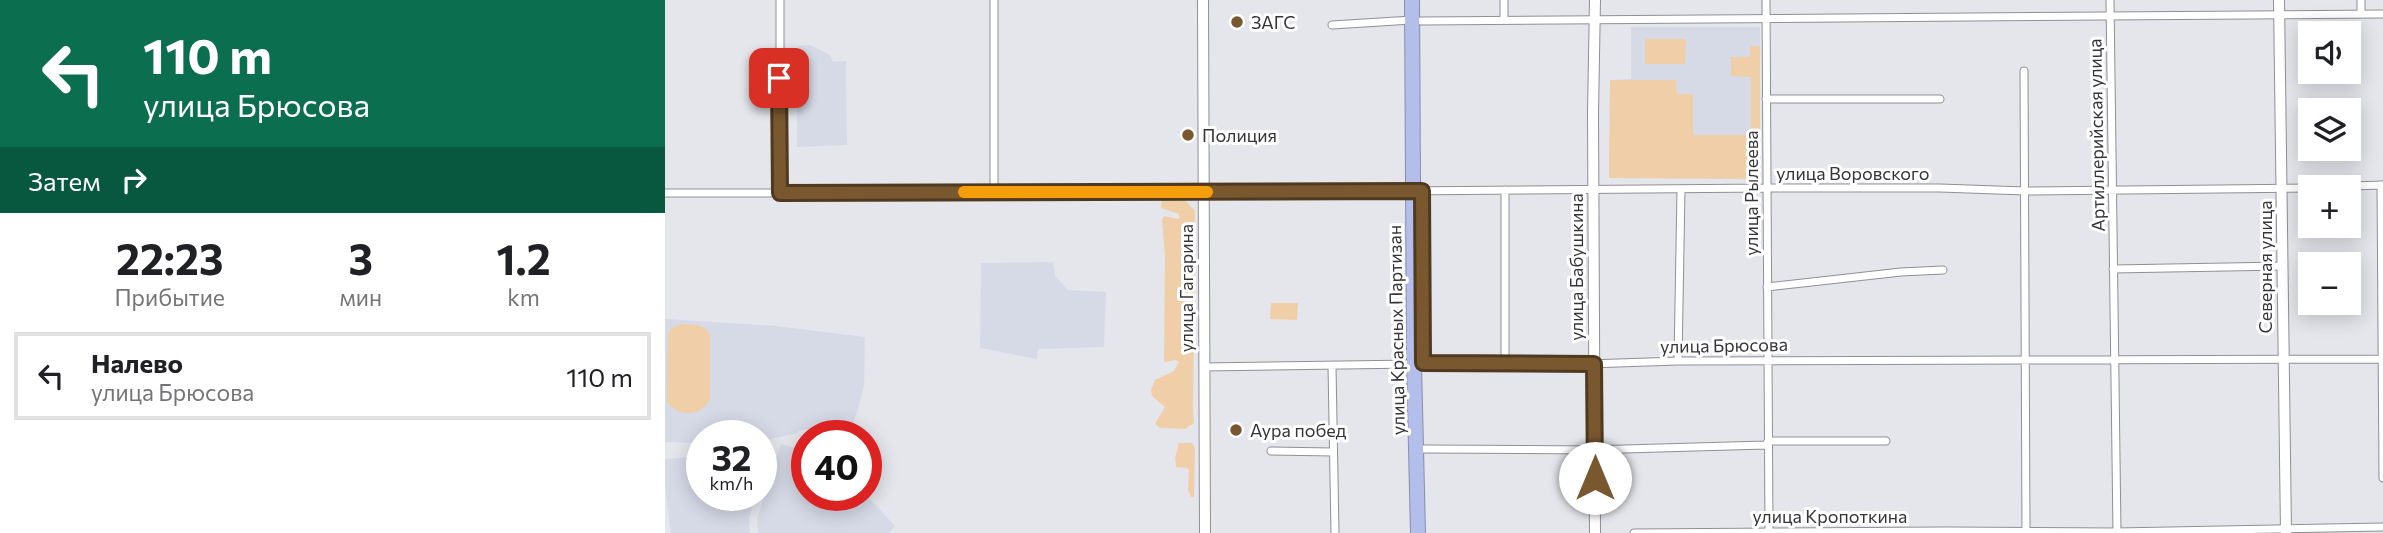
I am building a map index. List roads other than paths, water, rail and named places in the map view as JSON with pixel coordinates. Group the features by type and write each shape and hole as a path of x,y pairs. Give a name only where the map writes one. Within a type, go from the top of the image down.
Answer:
{"highway":[{"name":"улица Красных Партизан","path":"1412,0 1416,20 1418,191 1418,533"},
{"name":"улица Красных Партизан","path":"1416,20 1420,0"},
{"name":"улица Красных Партизан","path":"1419,363 1425,533"}],"street":[{"path":"779,0 780,193"},
{"path":"994,0 994,192"},
{"name":"улица Гагарина","path":"1203,0 1205,533"},
{"path":"1504,0 1504,20"},
{"name":"улица Бабушкина","path":"1595,0 1595,533"},
{"name":"улица Рылеева","path":"1766,0 1769,533"},
{"name":"Артиллерийская улица","path":"2110,0 2117,533"},
{"name":"Северная улица","path":"2279,0 2286,531"},
{"path":"2361,0 2361,14"},
{"path":"1332,25 1416,20 2383,14"},
{"path":"2024,71 2026,533"},
{"path":"1766,99 1940,99"},
{"path":"2361,186 2382,185 2383,478"},
{"name":"улица Воровского","path":"665,193 1767,188 2025,191 2298,188"},
{"path":"1678,361 1681,189"},
{"path":"1504,363 1505,190"},
{"path":"2113,269 2283,266"},
{"path":"1767,287 1943,270"},
{"name":"улица Брюсова","path":"1204,367 1678,361 2382,359"},
{"path":"1332,366 1335,533"},
{"path":"1424,449 1594,450 1766,445 1768,441 1886,441"},
{"path":"1271,451 1333,452"},
{"name":"улица Кропоткина","path":"1634,533 2117,533 2383,527"}],"place":[{"name":"ЗАГС","path":"1237,22"},
{"name":"Полиция","path":"1188,135"},
{"name":"Аура побед","path":"1236,430"}]}
